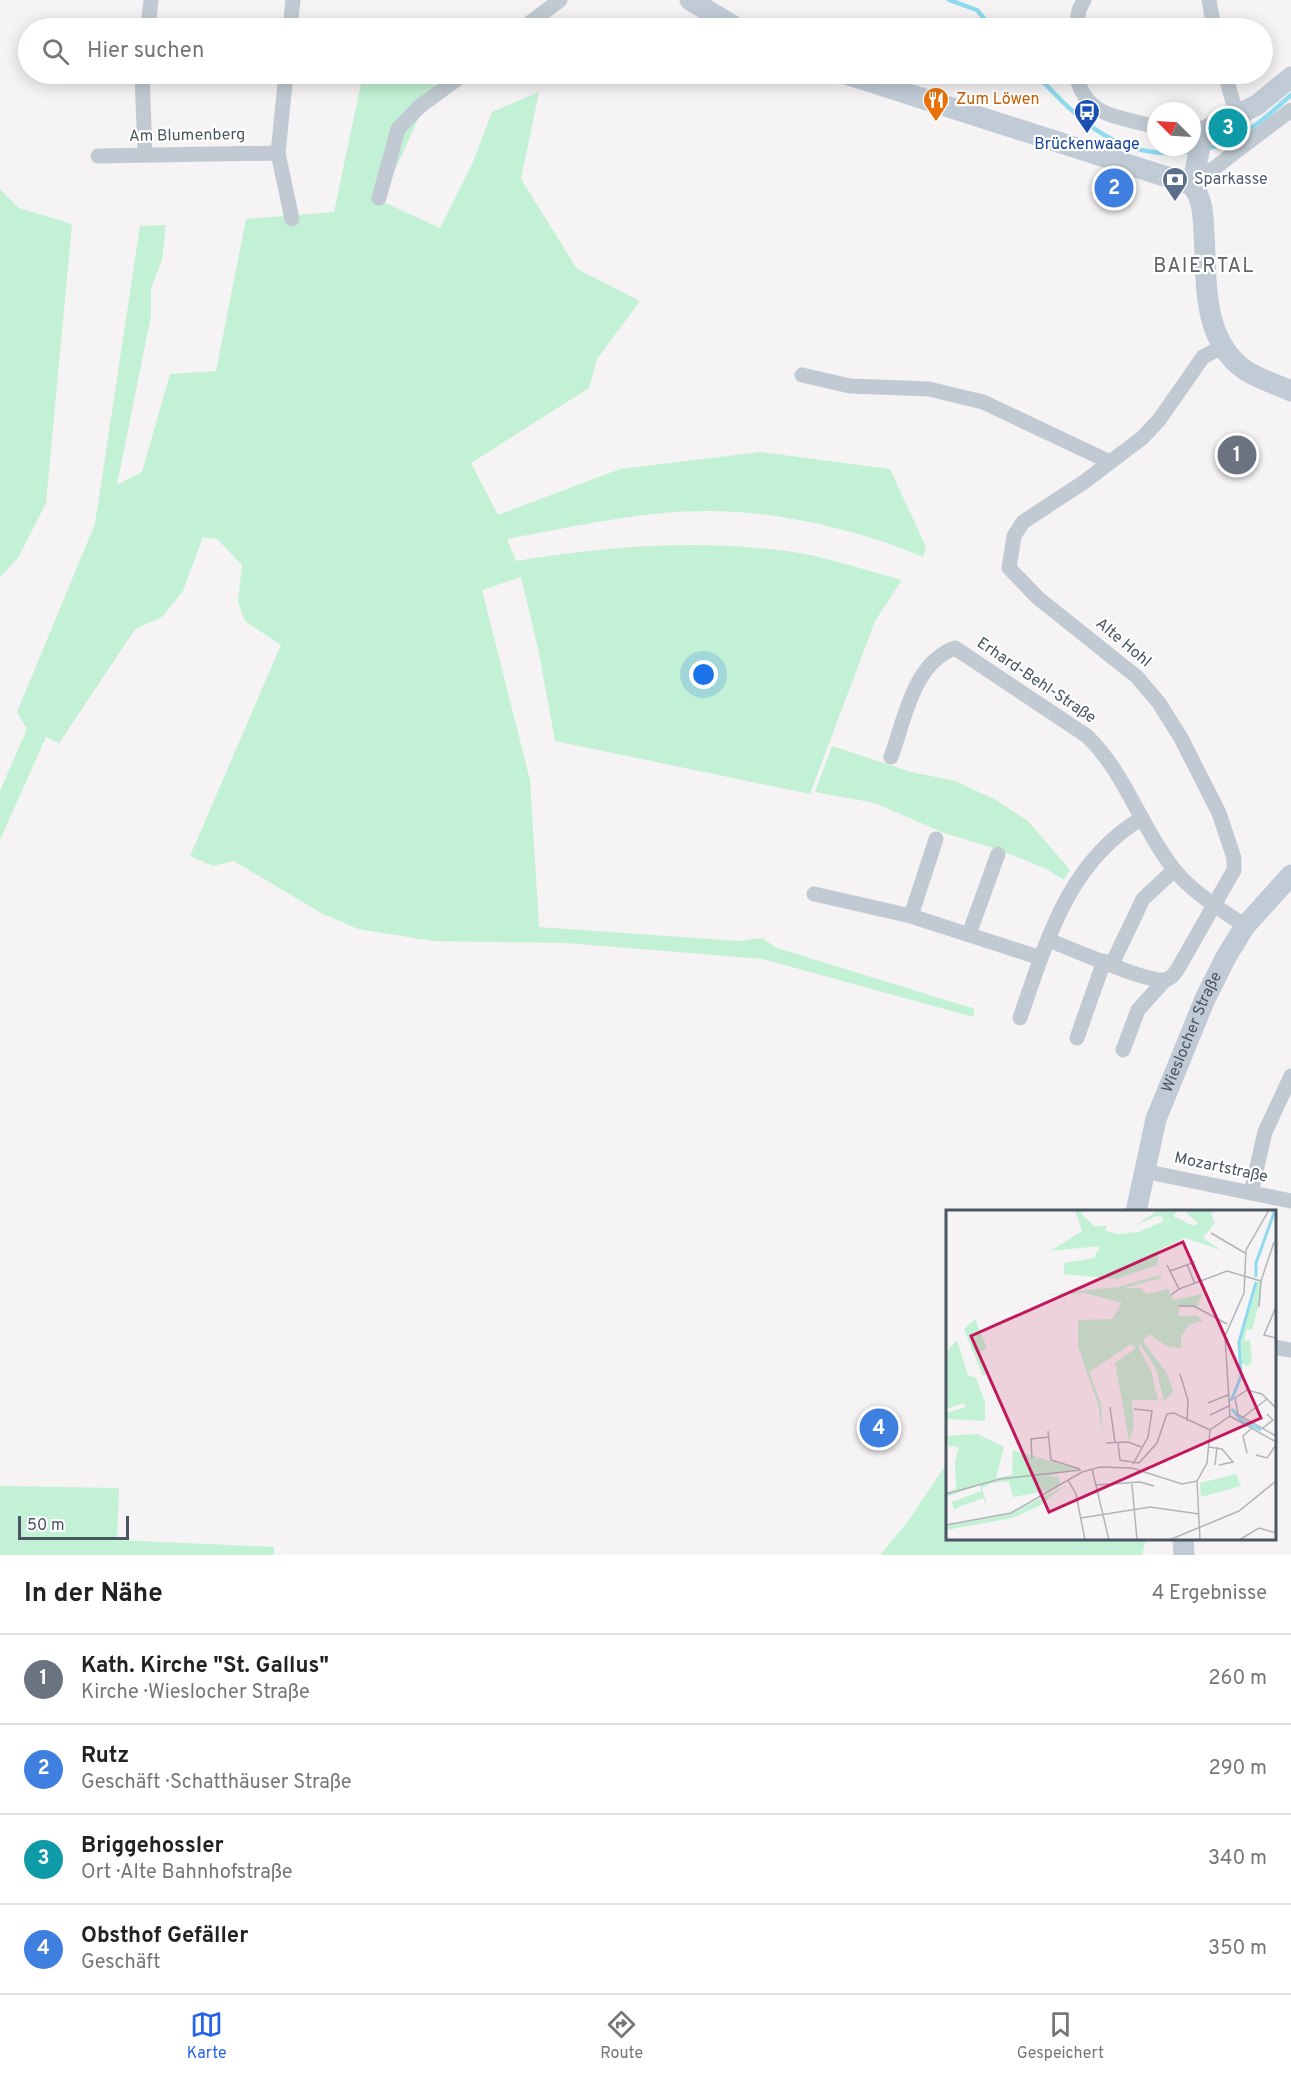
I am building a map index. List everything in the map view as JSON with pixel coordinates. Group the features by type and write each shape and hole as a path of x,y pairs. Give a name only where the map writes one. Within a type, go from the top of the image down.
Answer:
{"main road":[{"path":"690,0 720,18"},
{"path":"1201,141 1257,105 1291,77"},
{"path":"877,84 1192,185"},
{"path":"1197,156 1192,185 1202,207 1209,309 1213,329 1222,347 1247,372 1291,391"},
{"name":"Wieslocher Straße","path":"1136,1210 1156,1119 1177,1063 1221,968 1245,926 1291,874"},
{"path":"1183,1540 1184,1555"}],"street":[{"path":"149,18 152,0"},
{"path":"291,18 293,0"},
{"path":"536,18 560,0"},
{"path":"1078,18 1084,0"},
{"path":"1209,0 1212,18"},
{"path":"142,84 145,155"},
{"path":"285,84 278,153 292,219"},
{"path":"378,198 398,129 419,107 450,84"},
{"path":"1079,84 1083,97 1094,108 1147,124"},
{"path":"1228,84 1237,116"},
{"path":"1192,185 1291,110"},
{"name":"Am Blumenberg","path":"98,156 278,153"},
{"name":"Alte Hohl","path":"1215,905 1234,870 1234,858 1219,813 1176,730 1159,703 1137,677 1038,598 1009,568 1014,536 1023,522 1142,438 1159,420 1203,357 1222,347"},
{"path":"802,375 850,386 929,389 982,402 1110,462"},
{"name":"Erhard-Behl-Straße","path":"891,757 919,680 932,661 955,648 1087,736 1121,777 1142,818 1174,870 1215,905 1245,926"},
{"path":"1020,1018 1048,940 1075,881 1110,842 1142,818"},
{"path":"911,916 936,839"},
{"path":"969,934 998,854"},
{"path":"1077,1038 1108,963 1143,899 1174,870"},
{"path":"814,894 911,916 1041,958"},
{"path":"1124,1050 1138,1010 1165,980 1173,976 1215,905"},
{"path":"1048,940 1108,963 1165,980"},
{"path":"1251,1193 1265,1132 1291,1076"},
{"name":"Mozartstraße","path":"1143,1171 1291,1201"},
{"path":"1276,1347 1291,1350"}],"green space":[{"path":"361,84 434,84 441,96 419,117 381,201 440,228 473,162 492,112 539,92 521,179 577,269 640,301 597,359 589,388 471,463 498,515 620,469 761,452 890,469 926,547 923,557 872,538 817,523 760,514 706,511 631,517 507,539 516,561 617,548 718,545 801,553 902,580 875,621 810,794 555,741 539,653 521,577 482,590 530,780 539,927 738,941 762,938 777,948 975,1009 973,1017 763,959 566,943 433,941 358,929 321,913 234,861 213,866 190,856 281,645 245,621 238,602 242,565 217,539 203,537 183,591 162,617 135,629 59,743 46,737 0,840 0,791 27,729 17,712 95,524 140,226 166,225 162,260 151,288 151,316 117,485 142,472 170,374 216,371 246,219 334,212"},
{"path":"0,189 19,208 72,224 46,503 18,558 0,577"},
{"path":"832,746 911,772 955,781 996,800 1029,822 1070,870 1064,880 1046,869 1000,850 944,833 875,803 815,792"},
{"path":"946,1464 946,1540 1146,1540 1142,1555 880,1555 906,1524"},
{"path":"0,1486 119,1488 117,1540 274,1547 274,1555 0,1555"}],"waterway":[{"path":"949,0 977,10 984,18"},
{"path":"1045,84 1087,123 1105,135 1124,145 1147,151"},
{"path":"1205,149 1240,135 1291,95"}],"place":[{"name":"Zum Löwen","path":"936,123"},
{"name":"Briggehossler","path":"1228,128"},
{"name":"Brückenwaage","path":"1087,135"},
{"name":"Rutz","path":"1114,188"},
{"name":"Sparkasse","path":"1175,203"},
{"name":"Kath. Kirche \"St. Gallus\"","path":"1237,455"},
{"name":"Obsthof Gefäller","path":"879,1428"}],"district":[{"name":"BAIERTAL","path":"1204,267"}]}
